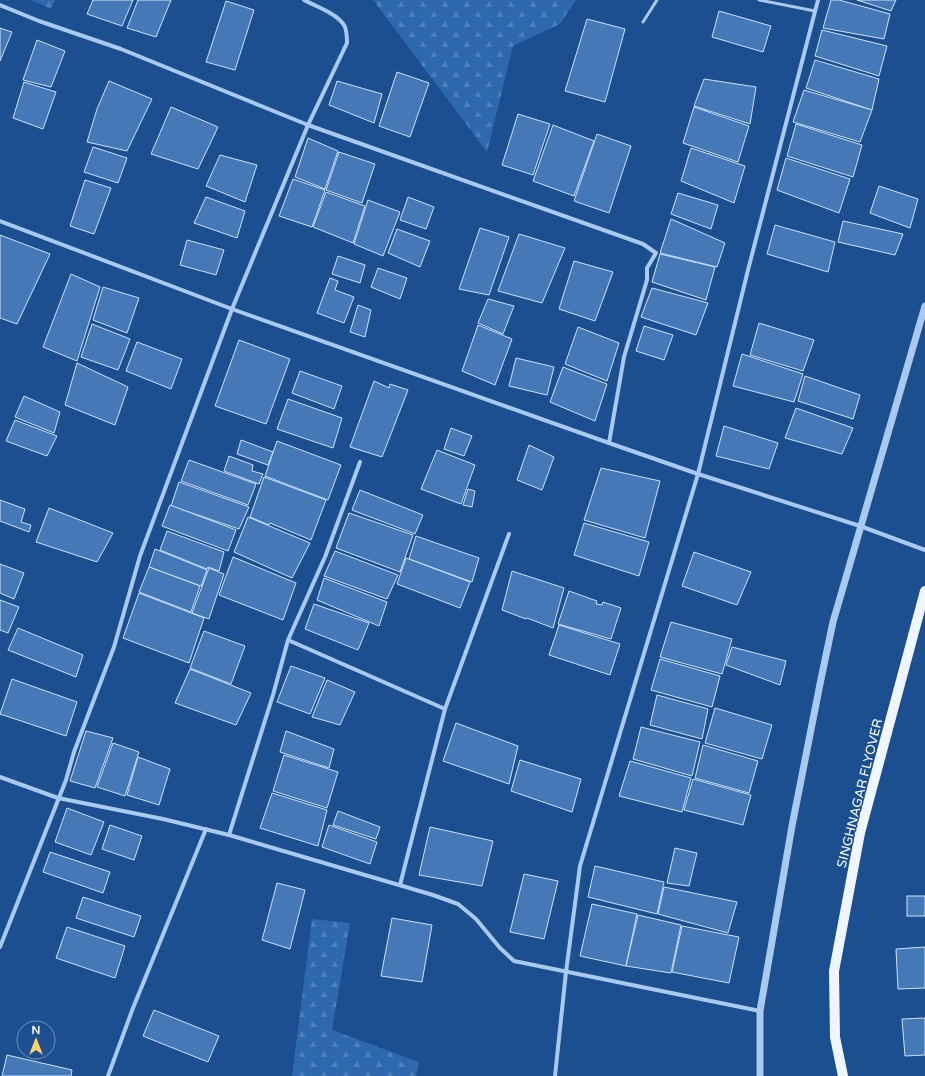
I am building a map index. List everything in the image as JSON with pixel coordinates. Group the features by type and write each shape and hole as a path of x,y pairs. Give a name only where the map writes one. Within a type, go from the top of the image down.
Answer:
{"main road":[{"name":"SINGHNAGAR FLYOVER","path":"843,1076 836,1037 834,970 860,832 925,591"}],"street":[{"path":"0,946 58,798 114,647 140,556 232,309 308,125 347,44 347,34 344,26 337,17 304,0"},
{"path":"555,1076 566,972 580,866 698,474 748,270 818,0"},
{"path":"0,5 39,21 121,49 308,125 643,244 656,253 647,268 646,280 624,358 609,443"},
{"path":"0,220 232,309 698,474 860,526 925,550"},
{"path":"760,1076 760,1011 790,834 833,622 925,306"},
{"path":"229,835 273,695 288,640 325,557 360,462"},
{"path":"400,886 445,709 509,534"},
{"path":"288,640 445,709"},
{"path":"0,777 58,798 206,829 433,895 458,904 476,919 500,948 514,962 760,1011"},
{"path":"108,1076 133,1008 206,829"}],"lane":[{"path":"643,22 657,0"},
{"path":"759,0 815,11"}],"green space":[{"path":"31,0 55,0 51,9"},
{"path":"373,0 576,0 560,24 513,46 487,152"},
{"path":"312,919 350,923 332,1030 419,1062 416,1076 292,1076"}],"building":[{"path":"93,0 133,0 122,26 87,14"},
{"path":"138,0 171,0 156,37 127,28"},
{"path":"831,0 839,0 890,14 884,39 823,28"},
{"path":"857,0 896,0 891,11"},
{"path":"226,1 254,10 235,70 206,62"},
{"path":"719,11 771,26 763,52 712,37"},
{"path":"587,19 625,29 605,102 565,91"},
{"path":"0,28 12,32 0,61"},
{"path":"822,30 887,46 879,76 815,56"},
{"path":"37,40 65,51 51,87 23,80"},
{"path":"815,60 879,79 872,110 806,88"},
{"path":"397,72 429,83 410,137 379,126"},
{"path":"704,79 756,87 750,124 694,106"},
{"path":"109,81 152,99 127,151 87,142 97,109"},
{"path":"337,81 382,94 374,123 329,105"},
{"path":"24,82 56,92 43,129 13,118"},
{"path":"804,90 872,110 860,142 793,122"},
{"path":"171,107 218,127 198,169 151,154"},
{"path":"694,107 749,126 738,162 683,143"},
{"path":"518,114 550,124 533,175 502,165"},
{"path":"796,124 862,145 853,177 787,156"},
{"path":"553,125 594,141 574,196 533,181"},
{"path":"597,134 631,146 609,213 574,201"},
{"path":"308,138 338,151 325,189 295,177"},
{"path":"93,147 127,158 118,183 84,172"},
{"path":"691,148 745,166 734,203 681,181"},
{"path":"339,152 375,164 362,203 326,190"},
{"path":"220,155 257,165 245,202 206,186"},
{"path":"786,158 850,179 839,213 777,190"},
{"path":"293,179 325,190 312,227 279,216"},
{"path":"85,180 111,188 94,234 70,226"},
{"path":"879,186 918,199 910,228 870,213"},
{"path":"326,192 365,206 353,243 313,227"},
{"path":"678,193 718,205 711,229 671,214"},
{"path":"206,197 245,211 237,238 194,223"},
{"path":"408,197 434,207 426,229 400,220"},
{"path":"368,200 400,212 383,256 354,244"},
{"path":"671,219 725,243 717,267 660,253"},
{"path":"843,221 903,234 895,255 838,242"},
{"path":"775,225 835,242 828,272 767,254"},
{"path":"480,228 509,237 489,295 459,289"},
{"path":"397,229 430,241 420,267 388,253"},
{"path":"519,234 565,248 542,303 498,291"},
{"path":"0,235 50,254 17,324 0,318"},
{"path":"187,240 224,250 216,275 180,265"},
{"path":"660,254 715,267 706,300 652,282"},
{"path":"338,256 365,265 360,283 332,274"},
{"path":"574,261 613,272 595,321 559,309"},
{"path":"378,268 407,278 400,299 371,287"},
{"path":"71,274 100,287 77,361 43,347"},
{"path":"330,278 338,281 335,290 354,297 344,323 317,313"},
{"path":"103,287 139,298 127,333 93,320"},
{"path":"652,288 708,303 696,335 641,317"},
{"path":"488,299 514,306 503,334 478,323"},
{"path":"358,305 371,310 365,337 350,332"},
{"path":"759,323 814,340 803,371 750,355"},
{"path":"92,324 130,339 118,370 81,357"},
{"path":"478,325 512,339 495,385 462,371"},
{"path":"644,326 673,335 664,360 636,351"},
{"path":"578,327 619,343 607,381 565,364"},
{"path":"239,340 290,359 266,424 215,406"},
{"path":"137,342 182,359 171,389 126,371"},
{"path":"742,354 803,374 794,402 733,386"},
{"path":"516,358 554,367 547,395 509,386"},
{"path":"77,363 128,387 115,425 65,405"},
{"path":"563,367 607,384 595,421 550,402"},
{"path":"300,371 342,386 334,409 292,393"},
{"path":"805,376 860,395 853,419 798,401"},
{"path":"374,381 389,388 390,384 408,390 382,457 350,447"},
{"path":"24,396 60,412 54,433 15,417"},
{"path":"288,399 342,418 333,448 277,429"},
{"path":"796,408 853,428 842,454 785,438"},
{"path":"15,420 57,436 47,456 6,441"},
{"path":"724,426 778,443 769,469 716,456"},
{"path":"451,428 472,436 464,456 444,449"},
{"path":"241,440 273,452 268,465 237,454"},
{"path":"277,441 341,465 328,500 265,476"},
{"path":"529,445 554,457 542,490 517,480"},
{"path":"437,450 475,465 461,504 421,489"},
{"path":"229,456 253,465 252,471 263,474 259,484 224,471"},
{"path":"189,460 256,484 248,505 181,481"},
{"path":"601,468 660,481 645,538 584,520"},
{"path":"264,477 326,500 311,540 270,523 269,525 250,517"},
{"path":"179,482 249,507 239,529 171,506"},
{"path":"468,489 475,491 472,507 463,505"},
{"path":"360,490 423,515 415,534 352,510"},
{"path":"0,500 25,509 21,522 31,525 29,532 0,521"},
{"path":"170,505 236,530 228,551 162,526"},
{"path":"49,508 113,533 97,562 36,542"},
{"path":"349,513 413,535 400,572 336,548"},
{"path":"248,517 310,543 292,578 234,552"},
{"path":"584,523 649,542 639,576 574,555"},
{"path":"167,531 224,552 219,571 208,567 207,569 160,550"},
{"path":"416,536 479,558 472,582 409,559"},
{"path":"155,549 207,570 201,586 149,567"},
{"path":"335,551 398,575 387,599 324,576"},
{"path":"694,552 751,572 737,605 682,586"},
{"path":"233,557 296,583 283,620 219,595"},
{"path":"406,558 470,582 460,608 397,584"},
{"path":"0,564 24,573 14,599 0,593"},
{"path":"149,567 200,586 191,612 139,592"},
{"path":"209,568 224,574 209,619 192,613"},
{"path":"512,571 564,588 553,628 502,610"},
{"path":"324,578 387,602 379,626 317,600"},
{"path":"569,591 597,601 596,604 602,605 603,602 621,608 611,639 558,624"},
{"path":"139,593 204,618 189,663 123,638"},
{"path":"0,600 19,607 8,633 0,630"},
{"path":"314,604 369,623 358,650 305,629"},
{"path":"671,622 732,639 722,674 660,657"},
{"path":"559,625 620,644 610,675 549,655"},
{"path":"18,628 83,655 76,677 8,650"},
{"path":"204,631 245,646 231,684 190,668"},
{"path":"732,647 786,661 780,685 726,665"},
{"path":"660,659 720,676 712,707 651,690"},
{"path":"291,666 325,678 310,714 277,702"},
{"path":"190,669 251,693 236,725 175,703"},
{"path":"12,679 77,702 66,736 0,714"},
{"path":"327,680 355,692 340,725 312,717"},
{"path":"657,695 708,709 702,739 650,725"},
{"path":"715,708 772,725 762,759 705,743"},
{"path":"456,723 518,746 509,784 443,761"},
{"path":"641,727 700,742 692,776 633,759"},
{"path":"86,731 113,738 95,788 70,781"},
{"path":"286,731 334,749 329,768 280,752"},
{"path":"113,743 139,752 125,796 97,787"},
{"path":"703,745 758,761 749,793 695,778"},
{"path":"284,755 338,772 327,808 273,791"},
{"path":"138,757 170,769 159,805 127,795"},
{"path":"520,760 581,779 572,812 511,791"},
{"path":"630,761 691,778 682,812 619,796"},
{"path":"693,779 751,795 743,825 684,810"},
{"path":"272,793 327,810 318,846 260,828"},
{"path":"67,808 104,822 91,855 55,842"},
{"path":"338,811 380,827 376,839 333,825"},
{"path":"110,825 142,836 134,860 102,849"},
{"path":"329,825 377,842 370,864 322,847"},
{"path":"430,827 493,841 482,886 419,875"},
{"path":"675,848 697,853 689,886 667,883"},
{"path":"50,852 110,872 103,893 43,872"},
{"path":"595,866 664,882 657,914 588,897"},
{"path":"524,874 558,881 544,939 510,932"},
{"path":"277,883 305,890 290,949 262,940"},
{"path":"664,887 737,902 728,933 658,914"},
{"path":"907,896 925,896 925,916 907,916"},
{"path":"83,897 141,916 134,937 76,918"},
{"path":"592,904 637,914 626,966 580,956"},
{"path":"638,915 681,925 671,973 626,966"},
{"path":"392,918 432,925 422,982 381,976"},
{"path":"682,926 739,937 729,983 672,972"},
{"path":"67,927 125,946 115,978 56,958"},
{"path":"925,947 925,988 898,989 896,949"},
{"path":"154,1010 219,1036 208,1062 143,1036"},
{"path":"925,1018 925,1055 905,1056 902,1019"},
{"path":"7,1055 16,1057 16,1060 29,1060 72,1070 71,1076 2,1076"}]}
